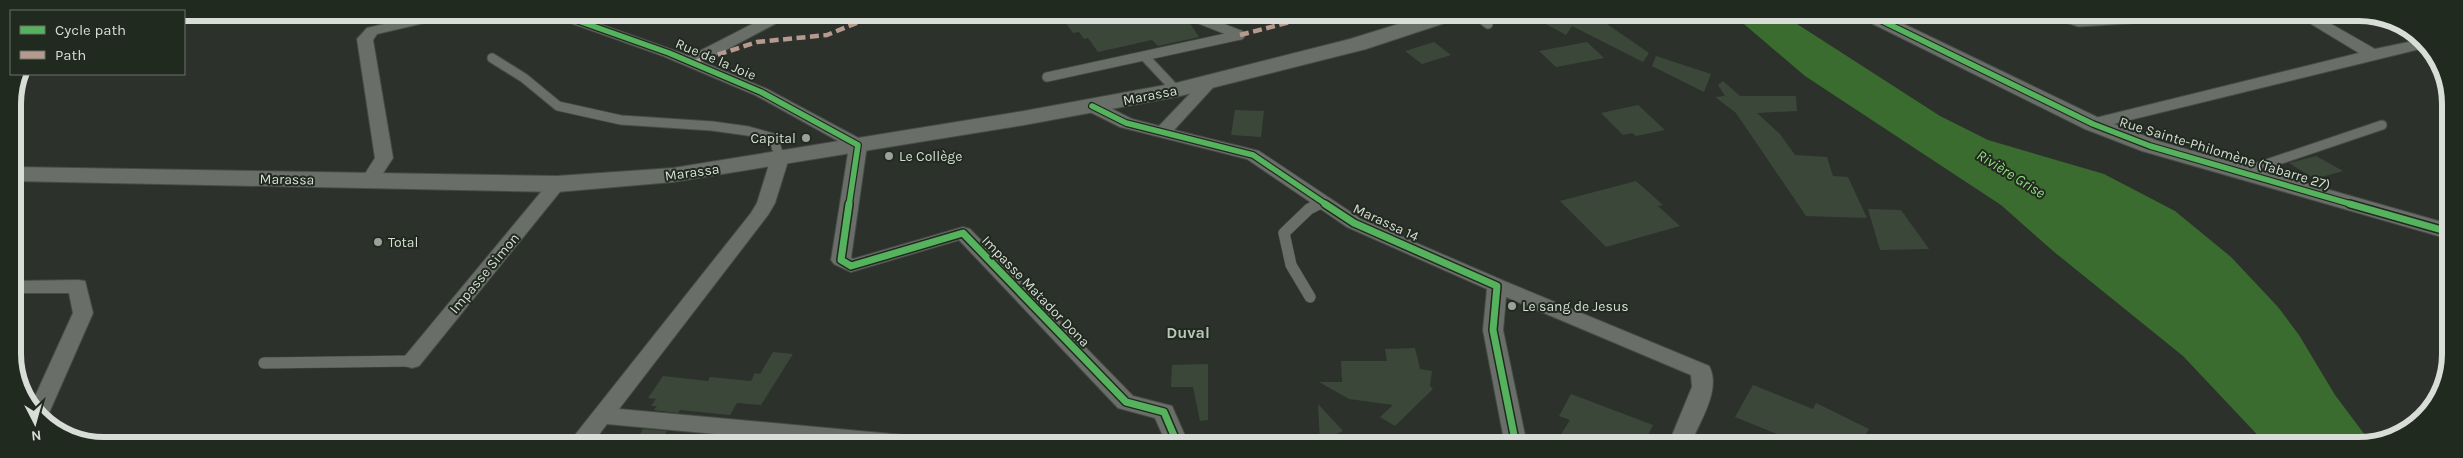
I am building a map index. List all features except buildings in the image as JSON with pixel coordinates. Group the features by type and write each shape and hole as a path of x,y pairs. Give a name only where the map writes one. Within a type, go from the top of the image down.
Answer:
{"main road":[{"name":"Marassa","path":"21,174 557,184 673,175 1092,106 1176,90 1358,44 1431,21"}],"street":[{"path":"370,180 382,164 384,158 364,39 372,31 415,21"},
{"name":"Rue de la Joie","path":"579,21 690,62 761,92 858,145"},
{"path":"690,62 769,21"},
{"name":"Rue Sainte-Philomène (Tabarre 27)","path":"1887,21 2093,124 2150,146 2442,230"},
{"path":"2314,21 2373,54"},
{"path":"2093,124 2416,45"},
{"path":"1162,132 1210,82"},
{"name":"Marassa 14","path":"1092,106 1126,123 1253,155 1354,222 1497,286 1701,371 1703,388 1683,437"},
{"name":"Impasse Matador Dona","path":"858,145 841,260 851,266 963,233 1126,402 1164,412 1175,437"},
{"path":"584,437 759,215 766,203 780,158"},
{"name":"Impasse Simon","path":"412,361 557,184"},
{"path":"21,287 78,286 83,313 45,398"},
{"path":"1497,286 1493,330 1514,437"},
{"path":"601,414 832,437"}],"lane":[{"path":"1047,77 1240,35 1204,21"},
{"path":"1484,21 1488,24"},
{"path":"2076,21 2095,21"},
{"path":"1145,56 1176,90"},
{"path":"492,58 524,78 558,106 621,120 748,131 773,138 780,158"},
{"path":"2242,172 2382,125"},
{"path":"1310,296 1291,265 1284,232 1309,208 1322,202"},
{"path":"264,363 412,361"}],"water":[{"name":"Rivière Grise","path":"1740,21 1792,21 1940,116 1988,140 2104,174 2175,211 2231,257 2278,307 2299,335 2335,395 2366,436 2259,437 2183,356 2053,251 2001,205 1805,76"}],"marked path":[{"path":"692,63 757,42 827,35 861,21"},
{"path":"1240,35 1294,21"}],"cycle path":[{"path":"579,21 669,53 761,92 858,145 841,260 851,266 963,233 1126,402 1164,412 1175,437"},
{"path":"1882,21 2093,124 2150,146 2442,230"},
{"path":"1092,106 1126,123 1253,155 1354,223 1497,286 1493,330 1514,437"}],"place":[{"name":"Capital","path":"806,138"},
{"name":"Le Collège","path":"889,156"},
{"name":"Total","path":"378,242"},
{"name":"Le sang de Jesus","path":"1512,306"}],"district":[{"name":"Duval","path":"1188,332"}]}
